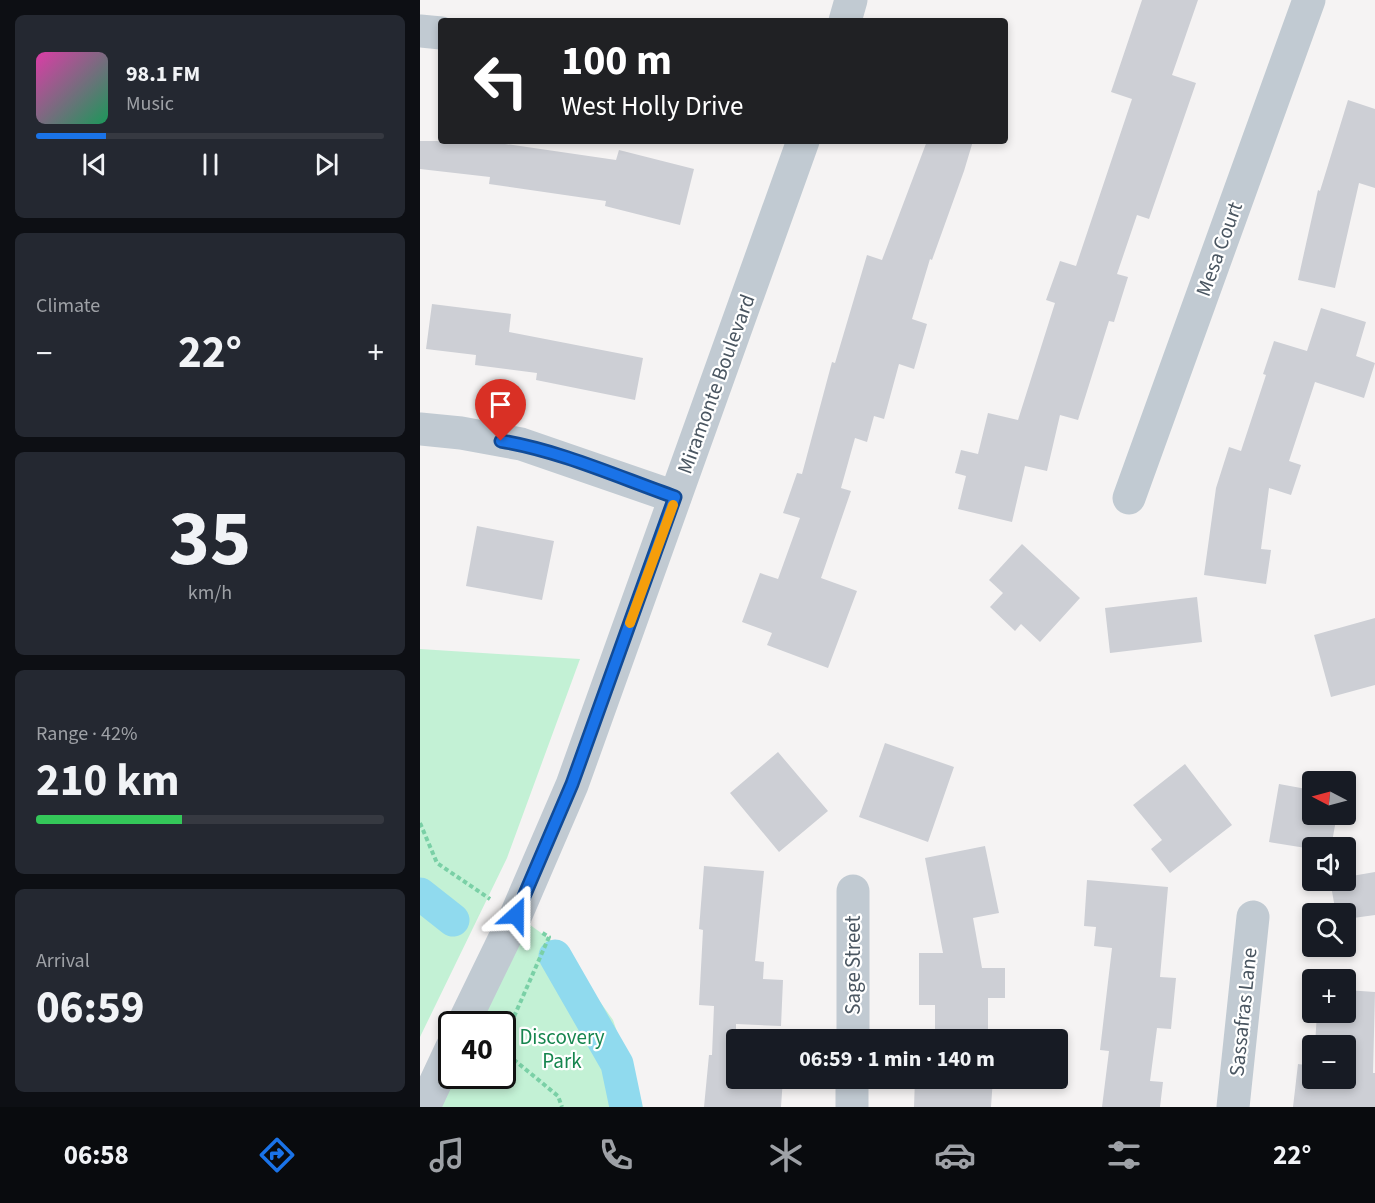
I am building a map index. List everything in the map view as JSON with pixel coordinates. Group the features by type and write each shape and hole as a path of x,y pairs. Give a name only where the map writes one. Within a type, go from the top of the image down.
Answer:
{"street":[{"path":"846,18 851,0"},
{"name":"Mesa Court","path":"1129,498 1309,0"},
{"path":"420,31 438,33"},
{"name":"Miramonte Boulevard","path":"469,1011 516,915 572,784 802,144"},
{"path":"420,429 521,444 675,497"},
{"name":"Sage Street","path":"853,891 853,1029"},
{"name":"Sassafras Lane","path":"1233,1107 1252,917"},
{"path":"424,1107 438,1077"},
{"path":"852,1089 852,1107"}],"path":[{"path":"420,823 437,863 549,937 516,1012"},
{"path":"516,1062 558,1096 562,1107"}],"green space":[{"path":"420,649 580,659 507,858 420,1037"},
{"name":"Discovery Park","path":"516,915 561,947 613,1020 643,1107 424,1107 440,1089 516,1089 516,1011 469,1011"}],"building":[{"path":"1142,0 1198,0 1172,75 1196,83 1149,219 1137,215 1117,274 1128,277 1114,322 1109,321 1078,420 1060,415 1047,471 1025,466 1012,522 958,509 966,476 955,473 961,450 978,454 988,413 1018,420 1055,303 1046,300 1060,261 1076,266 1132,99 1111,92"},
{"path":"1348,100 1375,109 1375,188 1359,183 1335,288 1298,280 1318,190 1320,191"},
{"path":"420,141 438,141 438,144 506,144 616,160 619,150 694,169 680,225 605,206 606,201 489,184 490,177 420,169"},
{"path":"926,144 972,144 932,260 930,259 912,319 927,324 914,369 899,364 884,419 874,416 867,442 855,438 841,488 851,491 821,578 857,591 828,668 767,645 772,633 742,622 760,573 778,579 800,518 783,513 797,473 802,474 832,362 835,363 867,255 882,260"},
{"path":"432,304 511,314 509,332 643,358 635,400 536,380 537,373 475,365 476,355 426,349"},
{"path":"1321,308 1366,322 1356,356 1375,363 1364,398 1315,382 1289,461 1301,465 1291,495 1269,488 1261,549 1271,550 1266,584 1204,575 1216,488 1229,447 1241,451 1266,375 1263,374 1274,341 1307,351"},
{"path":"477,526 554,541 542,600 466,586"},
{"path":"1022,544 1080,598 1040,642 1021,624 1015,631 990,607 1003,593 989,580"},
{"path":"1197,597 1202,642 1110,653 1105,608"},
{"path":"1375,618 1375,685 1331,697 1314,635"},
{"path":"885,743 954,767 928,842 859,817"},
{"path":"778,752 828,811 779,852 730,793"},
{"path":"1185,764 1232,825 1170,873 1151,849 1162,840 1133,805"},
{"path":"1279,784 1302,788 1302,825 1335,825 1333,837 1302,837 1302,847 1269,842"},
{"path":"985,846 999,913 973,918 982,968 1005,968 1005,998 988,998 988,1029 935,1029 935,1005 919,1005 919,953 943,953 925,858"},
{"path":"704,866 764,871 755,961 764,962 763,979 783,980 781,1026 736,1024 736,1029 726,1029 726,1089 782,1089 781,1107 704,1107 709,1055 712,1055 714,1006 699,1005 703,930 699,929"},
{"path":"1375,872 1375,915 1356,918 1356,903 1334,903 1332,891 1356,891 1356,875"},
{"path":"1087,880 1168,887 1160,977 1176,978 1171,1029 1157,1028 1150,1081 1163,1082 1160,1107 1102,1107 1109,1051 1100,1050 1112,948 1094,946 1096,927 1084,926"},
{"path":"1356,991 1375,992 1373,1073 1375,1073 1375,1107 1293,1107 1298,1064 1302,1065 1302,1089 1356,1089 1356,1035 1316,1035 1316,1023 1356,1023"},
{"path":"915,1089 992,1089 991,1107 914,1107"}],"waterway":[{"path":"420,894 453,920"},
{"path":"555,956 617,1064 626,1107"}],"slow traffic":[{"path":"630,623 673,505"}],"route":[{"path":"501,441 521,444 558,455 675,497 572,784 516,915"}]}
